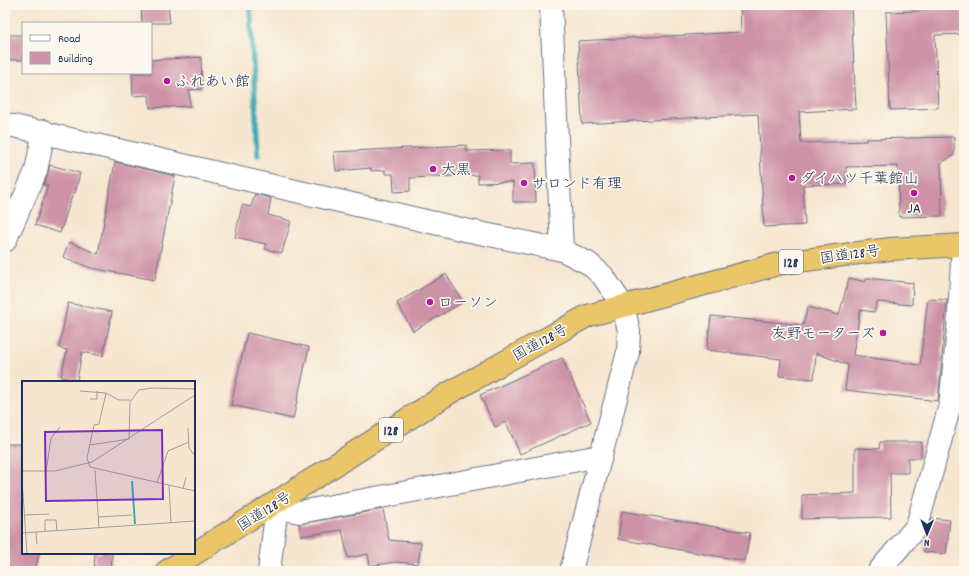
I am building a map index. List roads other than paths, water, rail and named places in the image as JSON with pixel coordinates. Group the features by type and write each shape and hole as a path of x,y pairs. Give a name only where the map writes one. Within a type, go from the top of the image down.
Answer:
{"highway":[{"name":"国道128号","path":"195,554 449,393 587,316 782,263 890,249 963,245"},
{"name":"国道128号","path":"167,571 195,554"}],"street":[{"path":"551,5 562,250"},
{"path":"5,124 44,131 465,230 562,250 588,263 603,276 624,306 629,331 628,352 571,571"},
{"path":"5,241 36,171 44,131"},
{"path":"879,571 917,526 950,405 958,330 963,245"},
{"path":"269,571 275,522 271,507 300,512 600,456"}],"waterway":[{"path":"250,5 258,155"}],"place":[{"name":"ふれあい館","path":"167,81"},
{"name":"大黒","path":"433,169"},
{"name":"ダイハツ千葉館山","path":"792,178"},
{"name":"サロンド有理","path":"524,183"},
{"name":"JA","path":"914,193"},
{"name":"ローソン","path":"430,302"},
{"name":"友野モーターズ","path":"883,333"}]}
